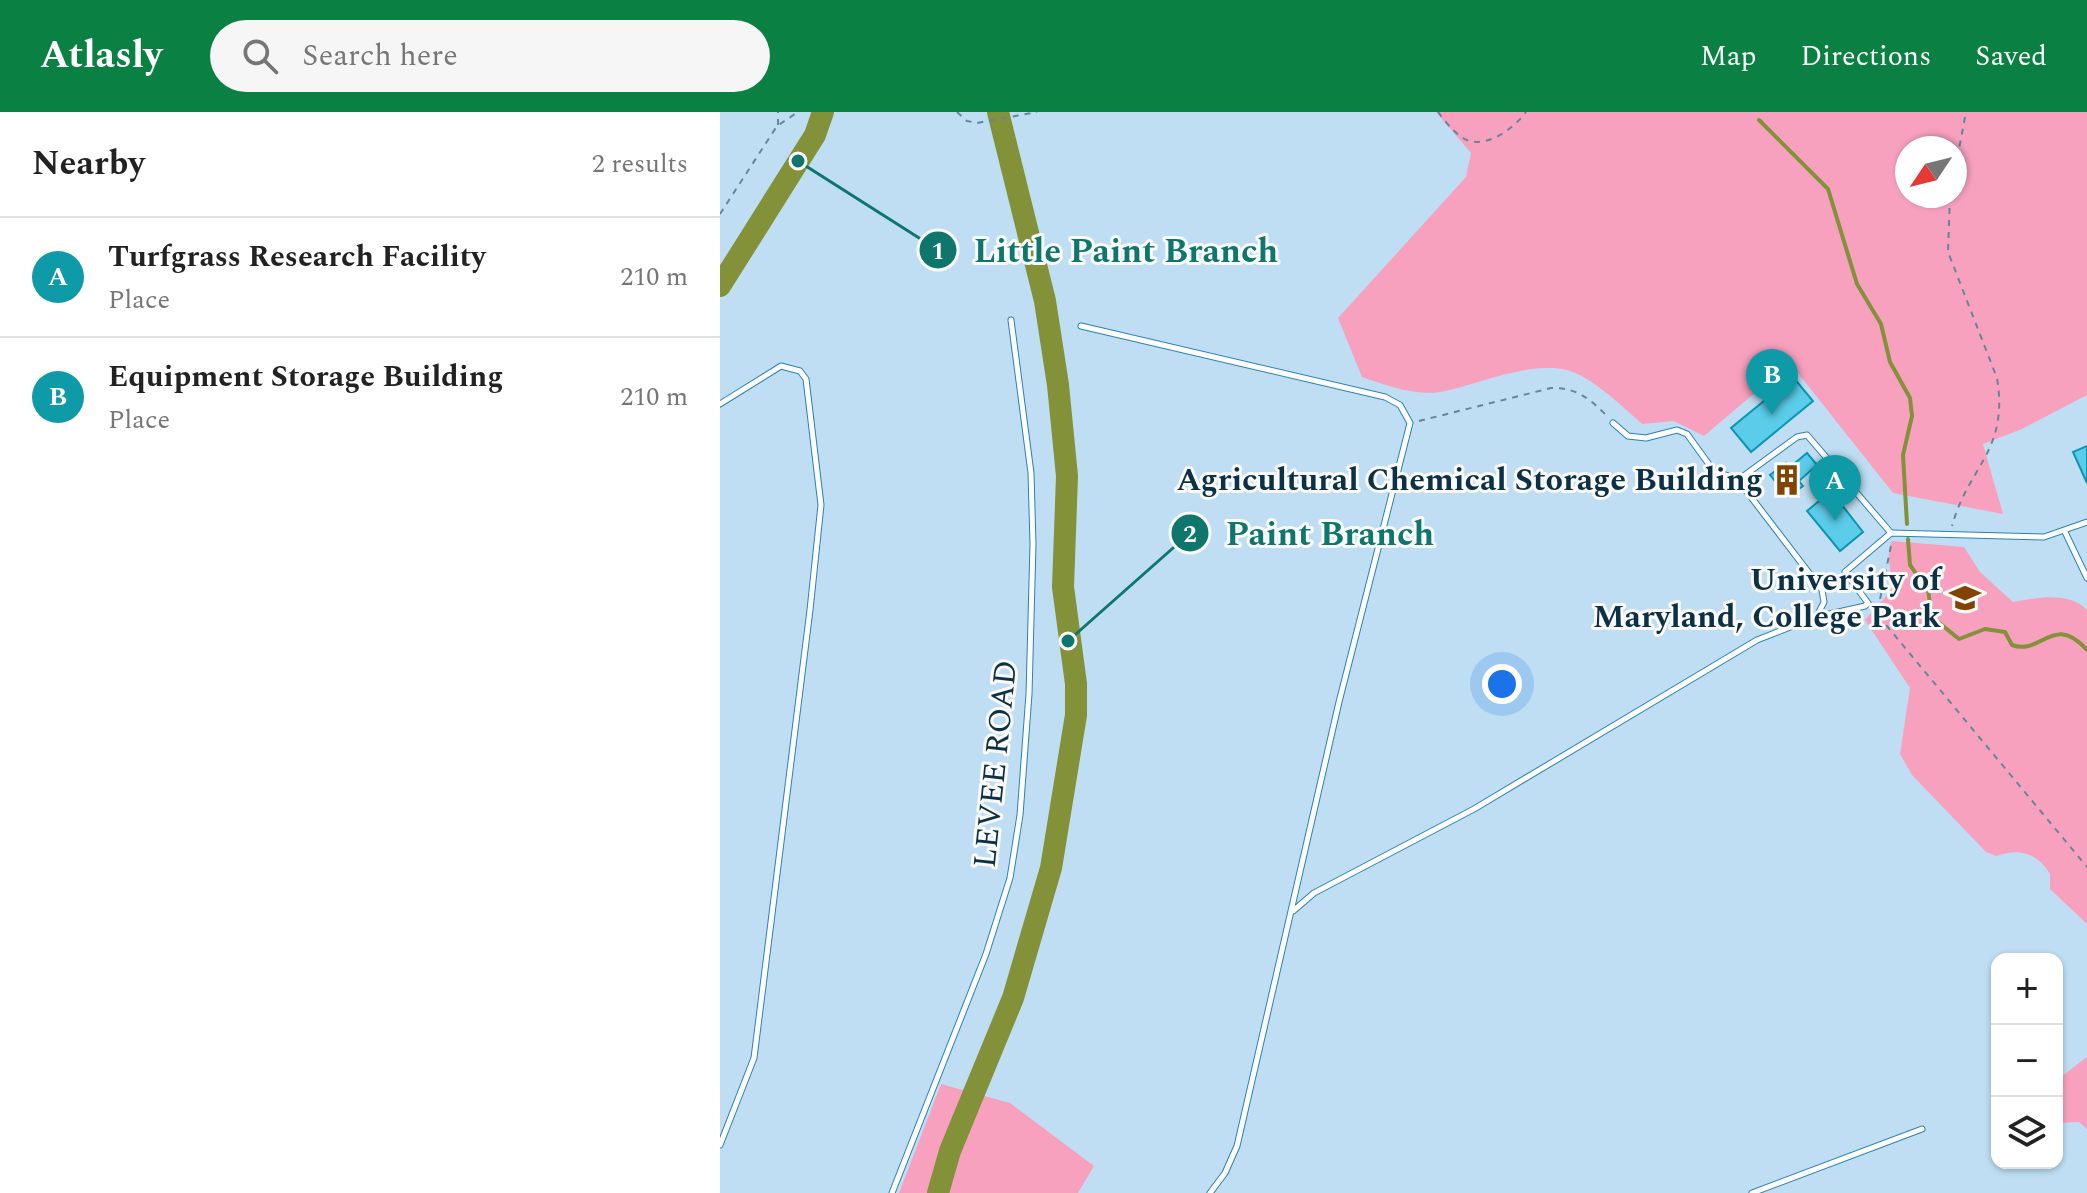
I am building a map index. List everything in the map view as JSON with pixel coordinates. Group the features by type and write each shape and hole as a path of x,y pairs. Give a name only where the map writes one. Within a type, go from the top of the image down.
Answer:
{"lane":[{"name":"LEVEE ROAD","path":"892,1193 986,954 1010,878 1018,826 1030,680 1033,544 1031,473 1011,320"},
{"path":"1081,326 1385,397 1400,405 1410,423 1343,687 1237,1146 1225,1173 1210,1193"},
{"path":"720,404 761,375 781,366 789,366 806,379 821,505 754,1058 720,1145"},
{"path":"1613,423 1628,436 1646,438 1677,430 1687,434 1713,470 1738,480 1822,590 1824,602 1816,617"},
{"path":"1738,480 1797,437 1807,435 1891,533"},
{"path":"1290,915 1314,893 1474,809 1757,640 1816,617 1865,606 1868,603 1845,572 1891,533 2044,537 2087,522"},
{"path":"2065,532 2084,566 2087,578"},
{"path":"1752,1193 1922,1129"}],"path":[{"path":"777,126 778,112"},
{"path":"720,214 777,126 798,112"},
{"path":"957,112 967,121 977,123 1019,118 1037,112"},
{"path":"1438,112 1461,138 1475,142 1508,132 1526,112"},
{"path":"1961,136 1966,112"},
{"path":"1950,208 1948,252 1997,378 2001,399 1995,440 1950,533"},
{"path":"1410,423 1551,388 1567,387 1582,394 1613,423"},
{"path":"1891,533 1877,614 2087,867"}],"shaded area":[{"name":"University of Maryland, College Park","path":"1436,112 2087,112 2087,395 2022,429 1983,444 2003,514 1893,493 1790,363 1704,436 1674,421 1642,424 1597,386 1567,370 1519,371 1430,393 1400,389 1362,377 1338,318 1466,177 1471,153"},
{"path":"1892,541 1964,547 1980,572 2013,602 2062,598 2087,610 2087,924 2050,889 2050,874 2039,861 2019,852 1996,856 1986,852 1912,775 1900,754 1910,688 1865,620 1890,588 1889,553"},
{"path":"2087,1057 2087,1129 2079,1122 2063,1123 2063,1075"},
{"path":"941,1084 1010,1103 1094,1166 1078,1193 899,1193"}],"building":[{"path":"1793,377 1813,401 1751,452 1731,428"},
{"path":"2087,446 2087,483 2073,452"},
{"path":"1807,453 1817,465 1799,481 1803,486 1788,497 1770,475 1786,463 1789,468"},
{"path":"1831,491 1863,532 1840,551 1807,511"}],"waterway":[{"path":"720,286 815,135 823,112"},
{"path":"938,1193 950,1151 1013,998 1051,868 1076,715 1076,684 1063,587 1067,476 1058,385 1045,301 998,112"},
{"path":"1759,120 1828,189 1857,284 1881,324 1890,362 1910,398 1912,416 1903,455 1907,524"},
{"path":"1908,539 1910,565 1928,590 1932,617 1959,639 1985,629 2005,632 2012,645 2022,647 2048,637 2065,635 2087,650"}],"place":[{"name":"Little Paint Branch","path":"798,161"},
{"name":"Equipment Storage Building","path":"1772,415"},
{"name":"Agricultural Chemical Storage Building","path":"1787,480"},
{"name":"Turfgrass Research Facility","path":"1835,521"},
{"name":"University of Maryland, College Park","path":"1965,598"},
{"name":"Paint Branch","path":"1068,641"}]}
